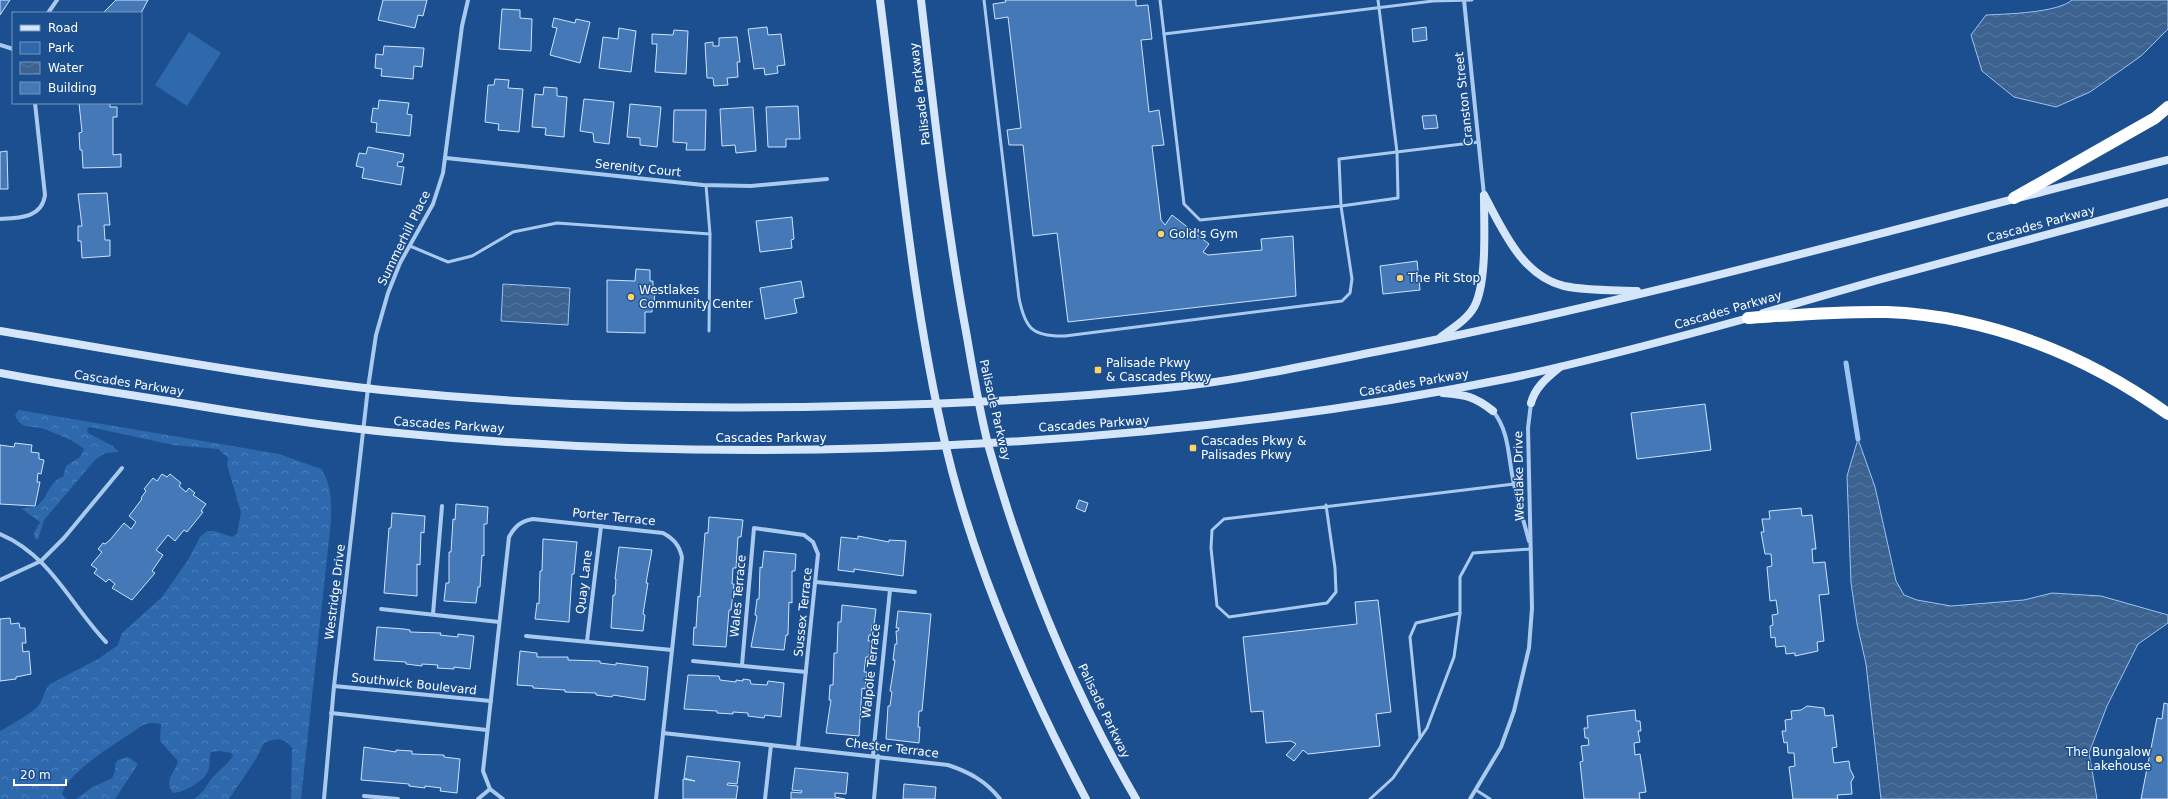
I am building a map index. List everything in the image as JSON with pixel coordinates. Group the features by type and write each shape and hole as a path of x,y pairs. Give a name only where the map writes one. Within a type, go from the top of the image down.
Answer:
{"highway":[{"path":"2014,198 2155,118 2168,107"},
{"path":"1748,318 1844,312 1888,312 1932,316 1976,324 2019,336 2069,356 2117,380 2168,414"}],"main road":[{"path":"880,0 921,315 946,446 971,534 999,611 1057,743 1086,799"},
{"name":"Palisade Parkway","path":"921,0 951,249 988,443 1012,523 1059,644 1095,722 1136,799"},
{"path":"0,330 245,371 368,388 552,404 734,408 938,403 1167,388 1233,379 1439,339 1650,291 2168,160"},
{"path":"1439,339 1466,318 1476,303 1484,257 1484,196"},
{"path":"1484,196 1507,238 1523,261 1541,276 1563,286 1586,289 1650,291"},
{"name":"Cascades Parkway","path":"0,373 240,413 364,430 597,448 729,451 843,450 946,446 1189,428 1354,406 1434,392 1561,366 1748,318 1878,280 2168,202"},
{"path":"1531,403 1533,394 1543,381 1561,366"},
{"path":"1434,392 1464,395 1478,400 1493,411"}],"street":[{"path":"49,12 57,0"},
{"name":"Summerhill Place","path":"368,388 376,334 386,300 400,263 433,204 446,158 462,26 468,0"},
{"name":"Cranston Street","path":"1464,1 1484,196"},
{"path":"0,45 12,49"},
{"path":"0,219 20,218 34,213 44,203 45,195 35,104"},
{"name":"Serenity Court","path":"446,158 706,185 750,186 827,179"},
{"name":"Westridge Drive","path":"324,799 334,686 368,388"},
{"name":"Westlake Drive","path":"1470,799 1500,747 1521,686 1529,648 1532,608 1528,428 1531,403"},
{"name":"Westlake Drive","path":"1493,411 1501,421 1505,431 1514,484 1531,549"},
{"path":"0,580 41,561 64,538 122,468"},
{"path":"433,614 442,506"},
{"name":"Porter Terrace","path":"490,789 483,771 509,537 515,527 523,521 533,519 663,533 672,538 679,546 682,557 656,799"},
{"name":"Quay Lane","path":"587,641 601,526"},
{"name":"Sussex Terrace","path":"754,528 795,532 804,535 813,542 818,554 798,747"},
{"name":"Wales Terrace","path":"742,665 754,528"},
{"path":"0,534 14,540 41,561 106,642"},
{"path":"816,582 915,592"},
{"name":"Walpole Terrace","path":"873,756 890,590"},
{"path":"381,609 499,622"},
{"path":"526,636 672,650"},
{"path":"693,661 806,672"},
{"name":"Southwick Boulevard","path":"334,686 491,702"},
{"path":"332,713 487,730"},
{"name":"Chester Terrace","path":"663,733 948,764 969,772 986,784 1000,799"},
{"path":"765,799 771,744"},
{"path":"874,799 878,756"},
{"path":"478,799 490,789 503,799"},
{"path":"364,796 398,799"}],"lane":[{"path":"984,0 1019,298 1023,316 1032,330 1046,336 1065,336 1342,301 1350,294 1352,279 1341,206 1339,158 1479,142"},
{"path":"1160,0 1184,204 1200,220 1341,206 1398,198 1397,152 1378,0"},
{"path":"1164,34 1433,2 1472,0"},
{"path":"706,185 710,234 709,331"},
{"path":"410,246 448,262 472,256 512,232 557,223 710,234"},
{"path":"1326,505 1335,568 1336,592 1326,603 1229,617 1217,606 1211,548 1212,530 1224,519 1326,505 1514,484"},
{"path":"1370,799 1393,778 1427,728 1454,657 1460,613 1460,577 1473,553 1531,549"},
{"path":"1420,738 1411,648 1412,631 1416,623 1460,613"},
{"path":"1476,790 1490,799"}],"green space":[{"path":"189,32 221,53 187,106 155,85"},
{"path":"19,410 279,454 321,469 329,487 331,521 301,799 291,799 292,748 283,740 276,739 264,743 256,759 229,799 193,799 202,792 212,778 233,756 232,753 219,751 211,752 209,768 204,777 189,788 173,793 170,788 169,780 178,761 160,741 161,724 154,723 145,724 140,727 82,768 65,786 62,795 67,799 0,799 0,731 35,709 40,704 50,684 98,659 118,645 122,633 162,597 188,560 200,537 207,531 215,531 232,537 237,534 241,512 227,465 228,458 218,449 173,445 90,427 87,429 88,433 113,446 119,452 105,453 95,460 44,520 38,539 35,539 34,533 40,522 22,509 36,506 41,502 55,481 63,477 66,466 80,457 84,449 70,440 44,429 24,425 15,415"},
{"path":"128,757 138,764 115,799 76,799 93,787 112,778 116,762 122,758"}],"water":[{"path":"2072,0 2168,0 2168,29 2141,56 2090,92 2056,107 2014,97 1982,71 1971,35 1986,15 2018,13 2055,8"},
{"path":"503,284 570,288 568,325 501,321"},
{"path":"1858,439 1875,487 1896,581 1904,595 1917,600 1951,606 2024,600 2052,593 2101,596 2168,615 2168,623 2138,644 2107,706 2089,753 2097,799 1881,799 1866,664 1857,624 1851,583 1847,476"}],"building":[{"path":"0,0 10,0 0,15"},
{"path":"116,0 148,0 142,12 104,12"},
{"path":"383,0 427,0 423,16 418,15 415,28 378,20"},
{"path":"1005,0 1136,0 1136,6 1148,5 1152,39 1141,40 1149,112 1159,110 1164,145 1152,146 1161,220 1165,225 1172,215 1209,244 1203,252 1208,255 1262,250 1261,239 1293,236 1296,296 1068,322 1057,233 1033,236 1023,145 1009,145 1007,130 1021,128 1008,17 995,19 993,4 1006,2"},
{"path":"502,9 520,10 520,18 532,19 531,51 499,49"},
{"path":"554,18 575,23 576,19 590,22 580,63 550,55 557,28 552,27"},
{"path":"767,27 768,35 781,34 785,65 777,66 778,73 765,75 764,68 754,69 748,29"},
{"path":"1426,27 1427,40 1413,42 1412,29"},
{"path":"619,28 636,31 631,72 599,68 603,37 618,39"},
{"path":"674,30 688,31 686,74 655,72 657,44 652,44 652,34 673,35"},
{"path":"737,37 740,62 737,62 738,77 727,78 728,85 714,86 713,78 707,78 705,43 713,42 713,46 719,46 719,38"},
{"path":"384,46 424,48 422,67 414,66 413,79 381,76 382,69 375,68 376,54 383,55"},
{"path":"495,79 509,80 508,88 523,89 519,132 498,130 499,124 485,122 488,85 494,85"},
{"path":"544,87 557,88 557,96 567,97 564,137 545,135 546,128 532,127 535,94 543,95"},
{"path":"584,99 614,102 609,144 594,142 593,133 580,131"},
{"path":"379,100 409,103 407,114 412,115 410,136 376,132 377,123 371,122 373,108 378,109"},
{"path":"79,104 110,104 110,107 117,107 117,117 113,117 113,155 121,154 121,167 83,168 79,133 82,132"},
{"path":"630,104 661,107 657,147 640,145 640,138 627,137"},
{"path":"798,106 800,139 786,139 786,147 768,147 766,107"},
{"path":"753,107 756,151 736,153 735,145 722,146 720,109"},
{"path":"674,110 706,110 705,150 686,150 687,143 673,142"},
{"path":"1436,115 1438,128 1424,129 1422,116"},
{"path":"368,147 404,154 402,162 398,162 397,166 404,167 401,185 362,178 364,168 356,166 359,153 366,154"},
{"path":"7,151 8,189 0,189 0,152"},
{"path":"107,193 110,225 104,225 105,240 110,240 110,256 82,258 81,241 78,241 78,226 82,226 78,194"},
{"path":"792,217 794,239 791,240 792,248 760,252 756,221"},
{"name":"The Pit Stop","path":"1417,261 1420,290 1383,294 1380,266"},
{"name":"Westlakes Community Center","path":"636,269 650,270 650,281 653,281 653,289 655,289 652,312 645,312 645,333 607,332 607,280 635,281"},
{"path":"801,281 804,297 794,299 797,313 765,319 760,288"},
{"path":"1705,404 1711,450 1637,459 1631,413"},
{"path":"15,443 32,445 31,452 39,453 39,459 44,460 41,474 38,473 37,482 40,482 35,506 0,504 0,445 14,447"},
{"path":"162,474 167,477 170,474 181,483 179,486 186,492 189,488 195,493 193,495 206,504 201,511 203,512 187,532 184,530 175,541 168,535 156,550 163,555 152,571 155,573 132,600 112,588 115,584 109,579 106,582 94,573 97,569 91,565 102,552 98,549 103,543 105,544 110,540 124,523 131,529 136,522 129,516 142,499 141,498 146,491 144,489 153,478 157,481"},
{"path":"1079,500 1088,503 1085,512 1076,508"},
{"path":"456,504 488,507 487,524 484,524 484,556 482,555 480,587 478,587 476,603 444,601 446,583 449,583 449,552 451,552 453,519 455,520"},
{"path":"1801,508 1802,516 1812,515 1816,549 1812,549 1813,563 1825,562 1829,594 1819,595 1824,641 1817,642 1818,651 1795,656 1795,653 1786,654 1785,646 1776,647 1775,637 1771,638 1770,626 1773,625 1772,615 1778,614 1776,600 1770,601 1767,567 1772,566 1771,554 1765,554 1761,532 1764,532 1762,519 1770,519 1769,511"},
{"path":"392,513 425,516 424,533 421,532 420,565 417,564 417,596 384,593 389,528 391,528"},
{"path":"709,517 743,520 741,537 738,537 736,568 733,568 732,584 734,584 731,610 729,610 726,647 693,645 694,627 696,628 698,596 700,597 705,533 708,533"},
{"path":"858,536 889,542 889,540 906,541 903,576 854,569 854,572 838,570 841,537 858,539"},
{"path":"543,539 577,542 574,574 572,574 569,622 535,619 537,603 539,604"},
{"path":"619,547 652,550 646,583 648,583 643,614 645,615 643,631 611,628 613,595 615,595 615,579"},
{"path":"764,551 796,554 795,571 792,571 792,603 789,602 788,635 786,635 784,650 751,647 757,616 755,615 757,599 759,599 760,567 762,568"},
{"path":"1378,600 1391,712 1376,714 1380,746 1308,754 1303,750 1294,761 1286,755 1296,744 1291,741 1266,743 1263,711 1251,712 1243,637 1357,624 1355,602"},
{"path":"842,605 876,609 874,625 872,625 871,635 869,635 868,641 871,641 869,657 866,657 864,672 867,672 865,689 862,688 859,736 826,733 831,700 829,700 830,685 833,685 834,653 837,653 838,622 841,622"},
{"path":"898,611 931,614 922,711 919,711 919,743 886,739 888,706 890,706 892,692 890,691 895,660 893,660 895,644 897,644 896,631 898,631 899,628 896,628"},
{"path":"10,618 11,624 19,623 20,628 25,628 26,643 22,643 23,652 29,651 31,674 16,677 16,679 0,681 0,619"},
{"path":"377,627 404,629 410,630 410,632 441,633 440,635 458,637 458,634 474,636 470,669 454,667 454,669 437,668 438,665 422,664 422,666 406,664 406,662 374,660"},
{"path":"520,651 537,653 537,657 568,657 568,660 600,661 600,663 616,665 616,663 648,667 645,700 613,695 612,697 596,695 596,693 565,692 565,690 533,688 533,686 517,685"},
{"path":"688,675 719,676 720,680 736,682 736,680 743,681 743,679 750,680 751,684 767,685 768,681 784,683 781,717 765,715 764,718 748,716 748,713 717,713 717,711 684,709"},
{"name":"The Bungalow Lakehouse","path":"2164,703 2168,704 2168,799 2141,799 2157,718 2162,719"},
{"path":"1807,706 1824,708 1825,716 1833,715 1837,747 1832,748 1834,763 1849,761 1850,769 1854,777 1851,782 1852,794 1837,795 1838,799 1793,799 1789,767 1795,766 1794,753 1788,753 1787,742 1784,743 1782,731 1786,731 1785,720 1792,719 1791,711 1801,710"},
{"path":"1635,710 1636,721 1640,721 1641,731 1638,731 1640,742 1634,743 1635,755 1640,754 1646,792 1639,793 1640,799 1584,799 1580,762 1583,761 1581,746 1589,745 1588,738 1585,738 1584,728 1588,728 1587,716"},
{"path":"364,747 396,752 396,750 412,751 412,754 444,755 444,757 460,759 457,793 440,791 441,788 425,786 425,788 409,786 409,784 361,780"},
{"path":"687,756 740,762 737,784 728,783 727,785 738,786 736,799 683,799 683,779 695,781 684,778"},
{"path":"795,768 848,773 846,794 835,793 835,797 845,799 791,799 791,792 801,793 802,791 792,790"},
{"path":"904,784 936,787 935,799 903,799"}],"waterway":[{"path":"1846,363 1858,439"}],"place":[{"name":"Gold's Gym","path":"1161,234"},
{"name":"The Pit Stop","path":"1400,278"},
{"name":"Westlakes Community Center","path":"631,297"},
{"name":"Palisade Pkwy & Cascades Pkwy","path":"1098,370"},
{"name":"Cascades Pkwy & Palisades Pkwy","path":"1193,448"},
{"name":"The Bungalow Lakehouse","path":"2159,759"}]}
